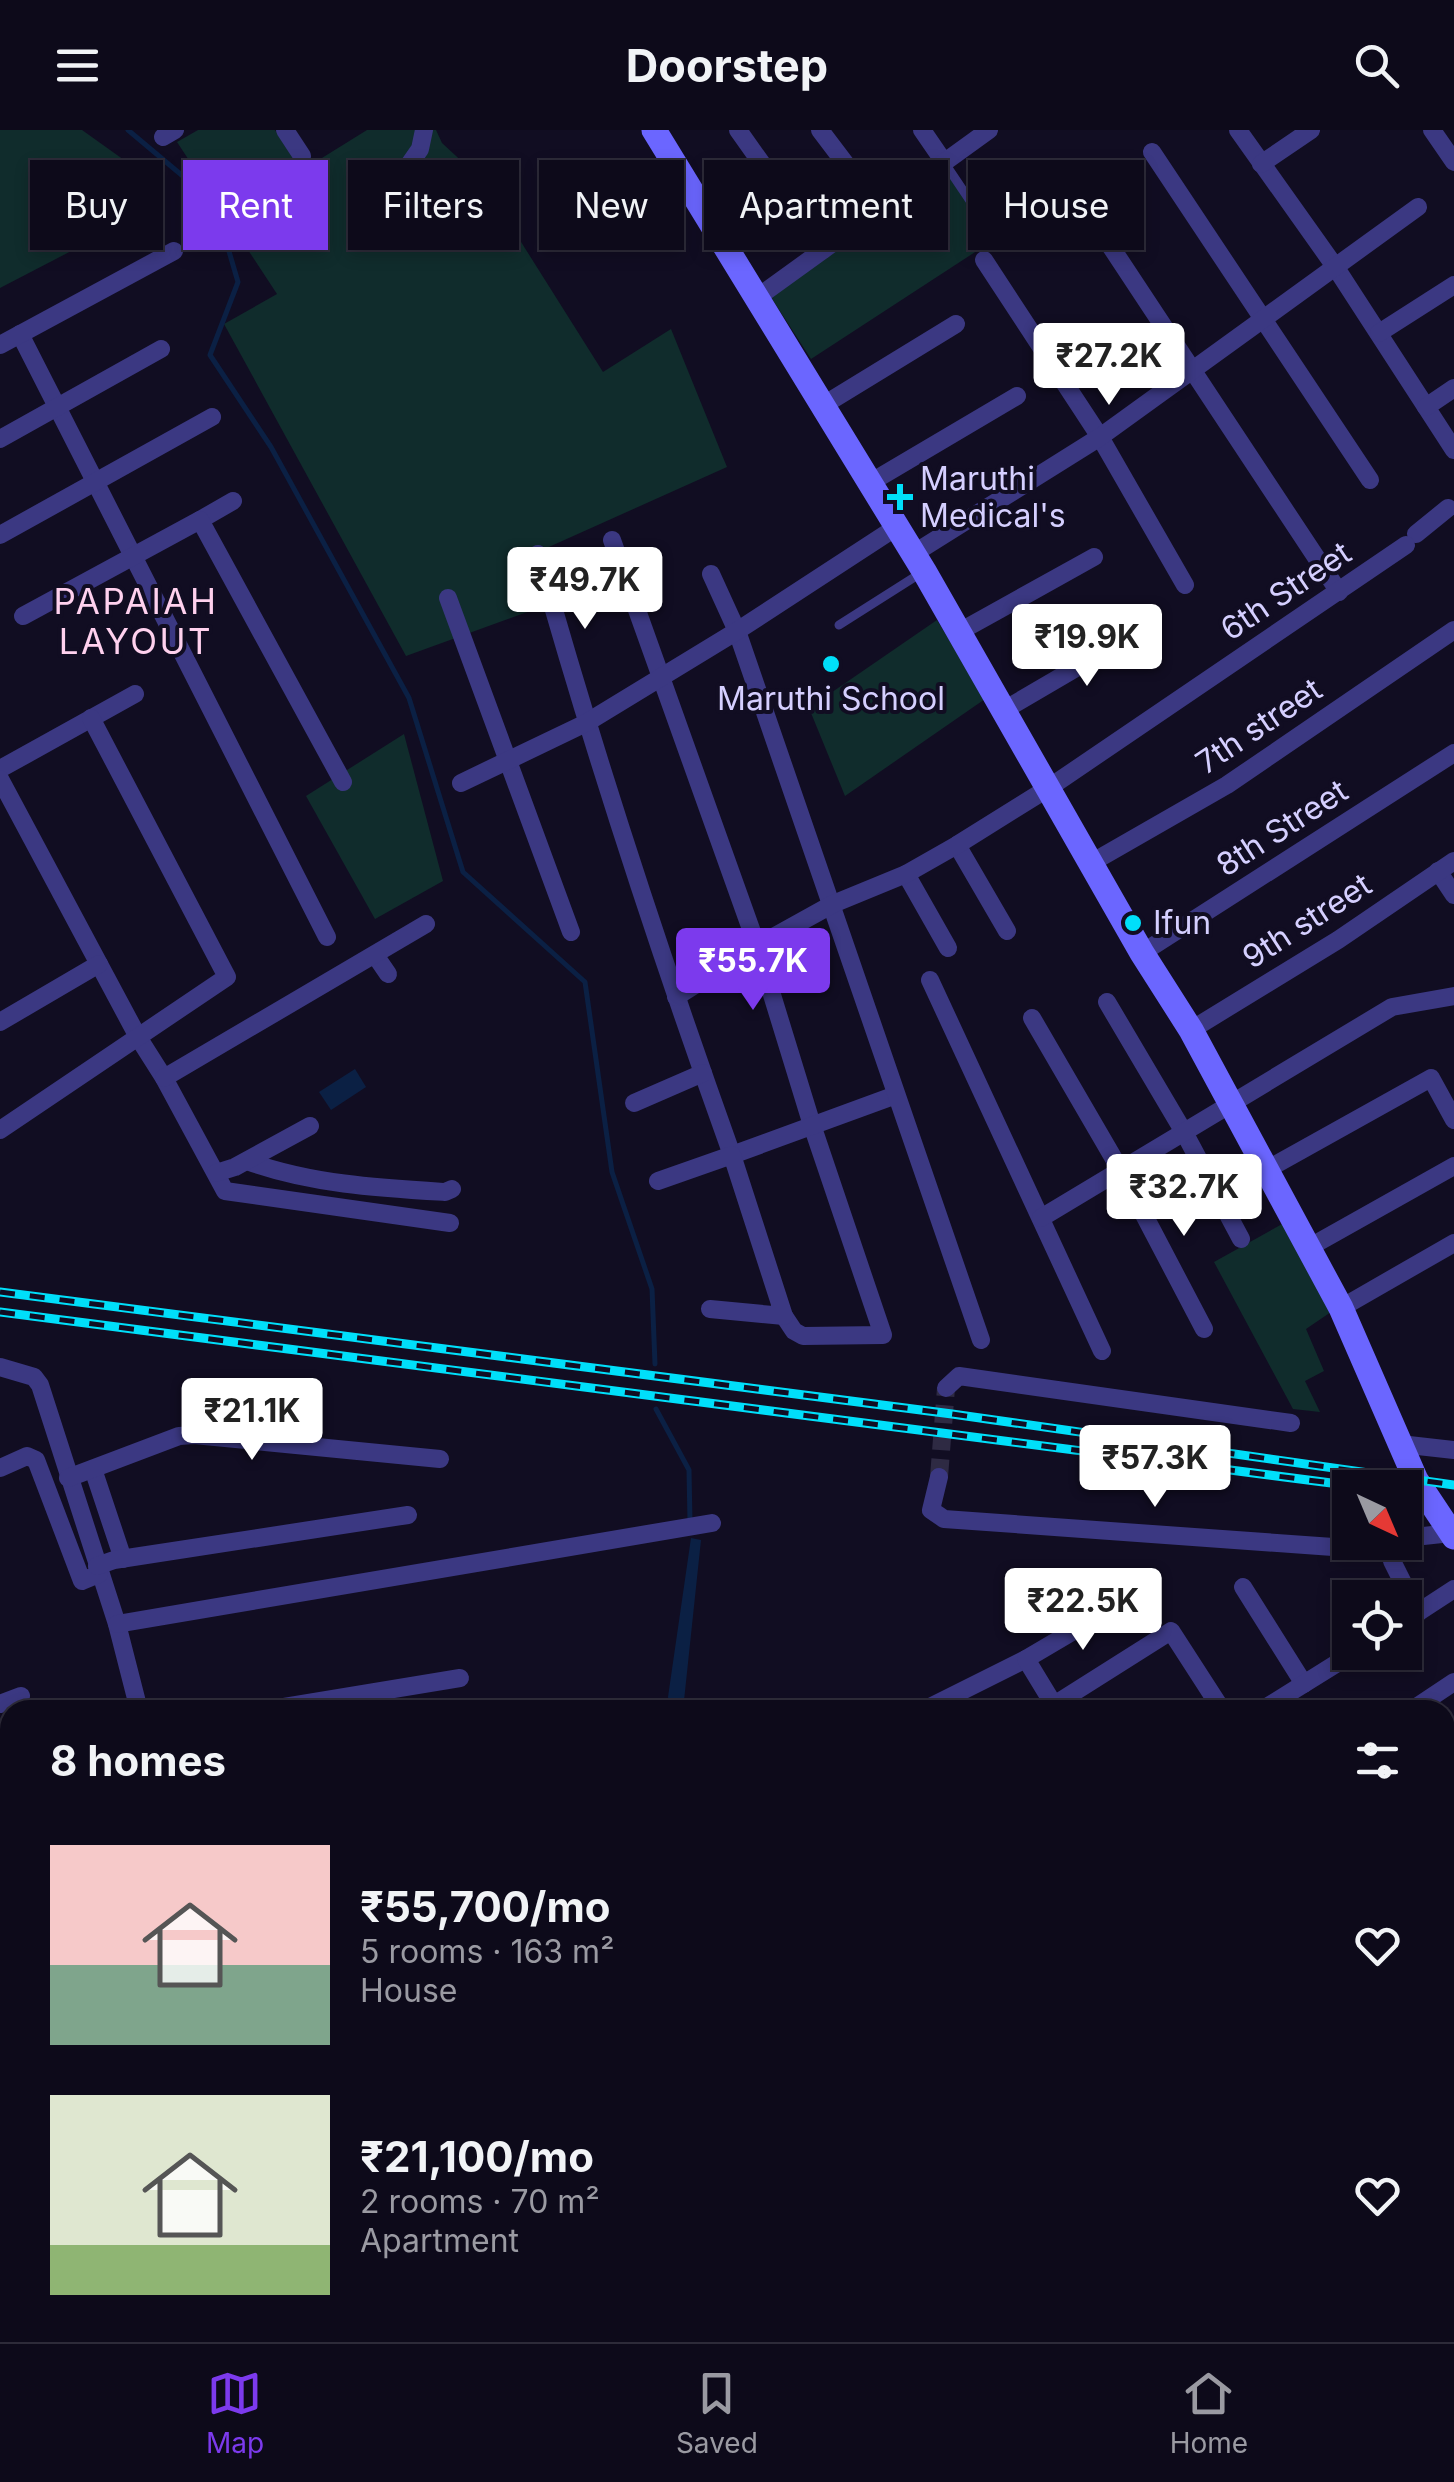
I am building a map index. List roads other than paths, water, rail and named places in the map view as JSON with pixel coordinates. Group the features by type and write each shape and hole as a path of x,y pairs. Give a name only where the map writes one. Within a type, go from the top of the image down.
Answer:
{"street":[{"path":"285,130 302,156"},
{"path":"412,160 420,149 424,130"},
{"path":"654,130 918,563 1050,787 1142,954 1191,1030 1341,1308 1416,1480 1452,1535 1422,1537"},
{"path":"738,130 759,160"},
{"path":"820,130 843,160"},
{"path":"922,130 943,160"},
{"path":"947,160 989,130"},
{"path":"1238,130 1336,268 1454,450"},
{"path":"1261,164 1311,130"},
{"path":"1432,130 1451,150"},
{"path":"1152,152 1370,480"},
{"path":"918,563 1418,208"},
{"path":"758,297 823,250"},
{"path":"1113,250 1339,592"},
{"path":"0,344 174,251"},
{"path":"984,260 1100,437 1186,585"},
{"path":"1378,333 1454,285"},
{"path":"822,406 956,324"},
{"path":"20,334 327,937"},
{"path":"0,439 161,349"},
{"path":"1426,407 1454,388"},
{"path":"868,484 1017,396"},
{"path":"0,535 212,417"},
{"path":"23,616 233,500"},
{"name":"6th Street","path":"676,997 833,904 906,874 1050,787 1339,592 1452,507"},
{"path":"200,520 343,782"},
{"path":"461,783 586,722 737,631 895,528"},
{"path":"538,554 586,722 784,1316 794,1331 803,1336 883,1335 757,946 612,540"},
{"path":"959,632 1094,557"},
{"path":"711,574 737,631 981,1340"},
{"path":"448,598 571,932"},
{"path":"1004,710 1146,627"},
{"name":"7th street","path":"1091,863 1227,785 1454,630"},
{"path":"0,769 135,694"},
{"path":"0,1130 227,977 91,718"},
{"name":"8th Street","path":"1142,954 1454,753"},
{"path":"0,779 225,1191 450,1223"},
{"path":"957,845 1007,931"},
{"path":"1446,866 1454,894"},
{"name":"9th street","path":"1191,1030 1338,940 1446,866"},
{"path":"906,874 948,948"},
{"path":"164,1078 426,924"},
{"path":"375,955 388,974"},
{"path":"0,1022 99,964"},
{"path":"930,980 1102,1351"},
{"path":"1041,1218 1392,1006 1454,996"},
{"path":"1107,1002 1241,1239"},
{"path":"1032,1018 1121,1171 1204,1330"},
{"path":"634,1103 703,1073"},
{"path":"1266,1170 1431,1078 1454,1120"},
{"path":"658,1181 896,1095"},
{"path":"216,1173 247,1161 310,1126"},
{"path":"247,1161 277,1172 338,1182 445,1192 452,1189"},
{"path":"1308,1248 1454,1166"},
{"path":"1341,1308 1454,1242"},
{"path":"710,1309 784,1316"},
{"path":"0,1366 34,1377 40,1385 117,1624 136,1700"},
{"path":"946,1388 959,1376 1290,1423"},
{"path":"43,1474 94,1469 179,1436 194,1434 440,1459"},
{"path":"1400,1444 1454,1450"},
{"path":"0,1468 27,1456 36,1460 82,1581 123,1559 408,1515"},
{"path":"94,1469 123,1559"},
{"path":"938,1477 931,1510 944,1519 1332,1547"},
{"path":"54,1504 74,1498"},
{"path":"117,1624 712,1522"},
{"path":"1392,1560 1399,1580"},
{"path":"1243,1587 1304,1684"},
{"path":"1422,1610 1454,1589"},
{"path":"944,1700 1026,1659 1126,1600"},
{"path":"1063,1700 1166,1624 1214,1700"},
{"path":"1026,1659 1048,1700"},
{"path":"1278,1700 1332,1666"},
{"path":"327,1700 460,1678"},
{"path":"1427,1700 1454,1682"},
{"path":"10,1700 21,1696"}],"lane":[{"path":"948,168 968,198"},
{"path":"839,625 918,563"}],"water":[{"path":"355,1069 366,1087 331,1110 319,1092"},
{"path":"691,1538 701,1540 684,1700 668,1697"}],"waterway":[{"path":"128,130 203,193 221,224 238,282 210,355 271,447 409,698 463,872 585,982 612,1172 652,1289 655,1364"},
{"path":"656,1409 689,1470 690,1522"}],"tunnel":[{"path":"939,1477 946,1388"}],"railway":[{"path":"0,1292 952,1414 1454,1485"},
{"path":"0,1312 1332,1483"}],"place":[{"name":"Maruthi Medical's","path":"900,497"},
{"name":"Maruthi School","path":"831,664"},
{"name":"Ifun","path":"1133,923"}],"district":[{"name":"PAPAIAH LAYOUT","path":"136,622"}]}
